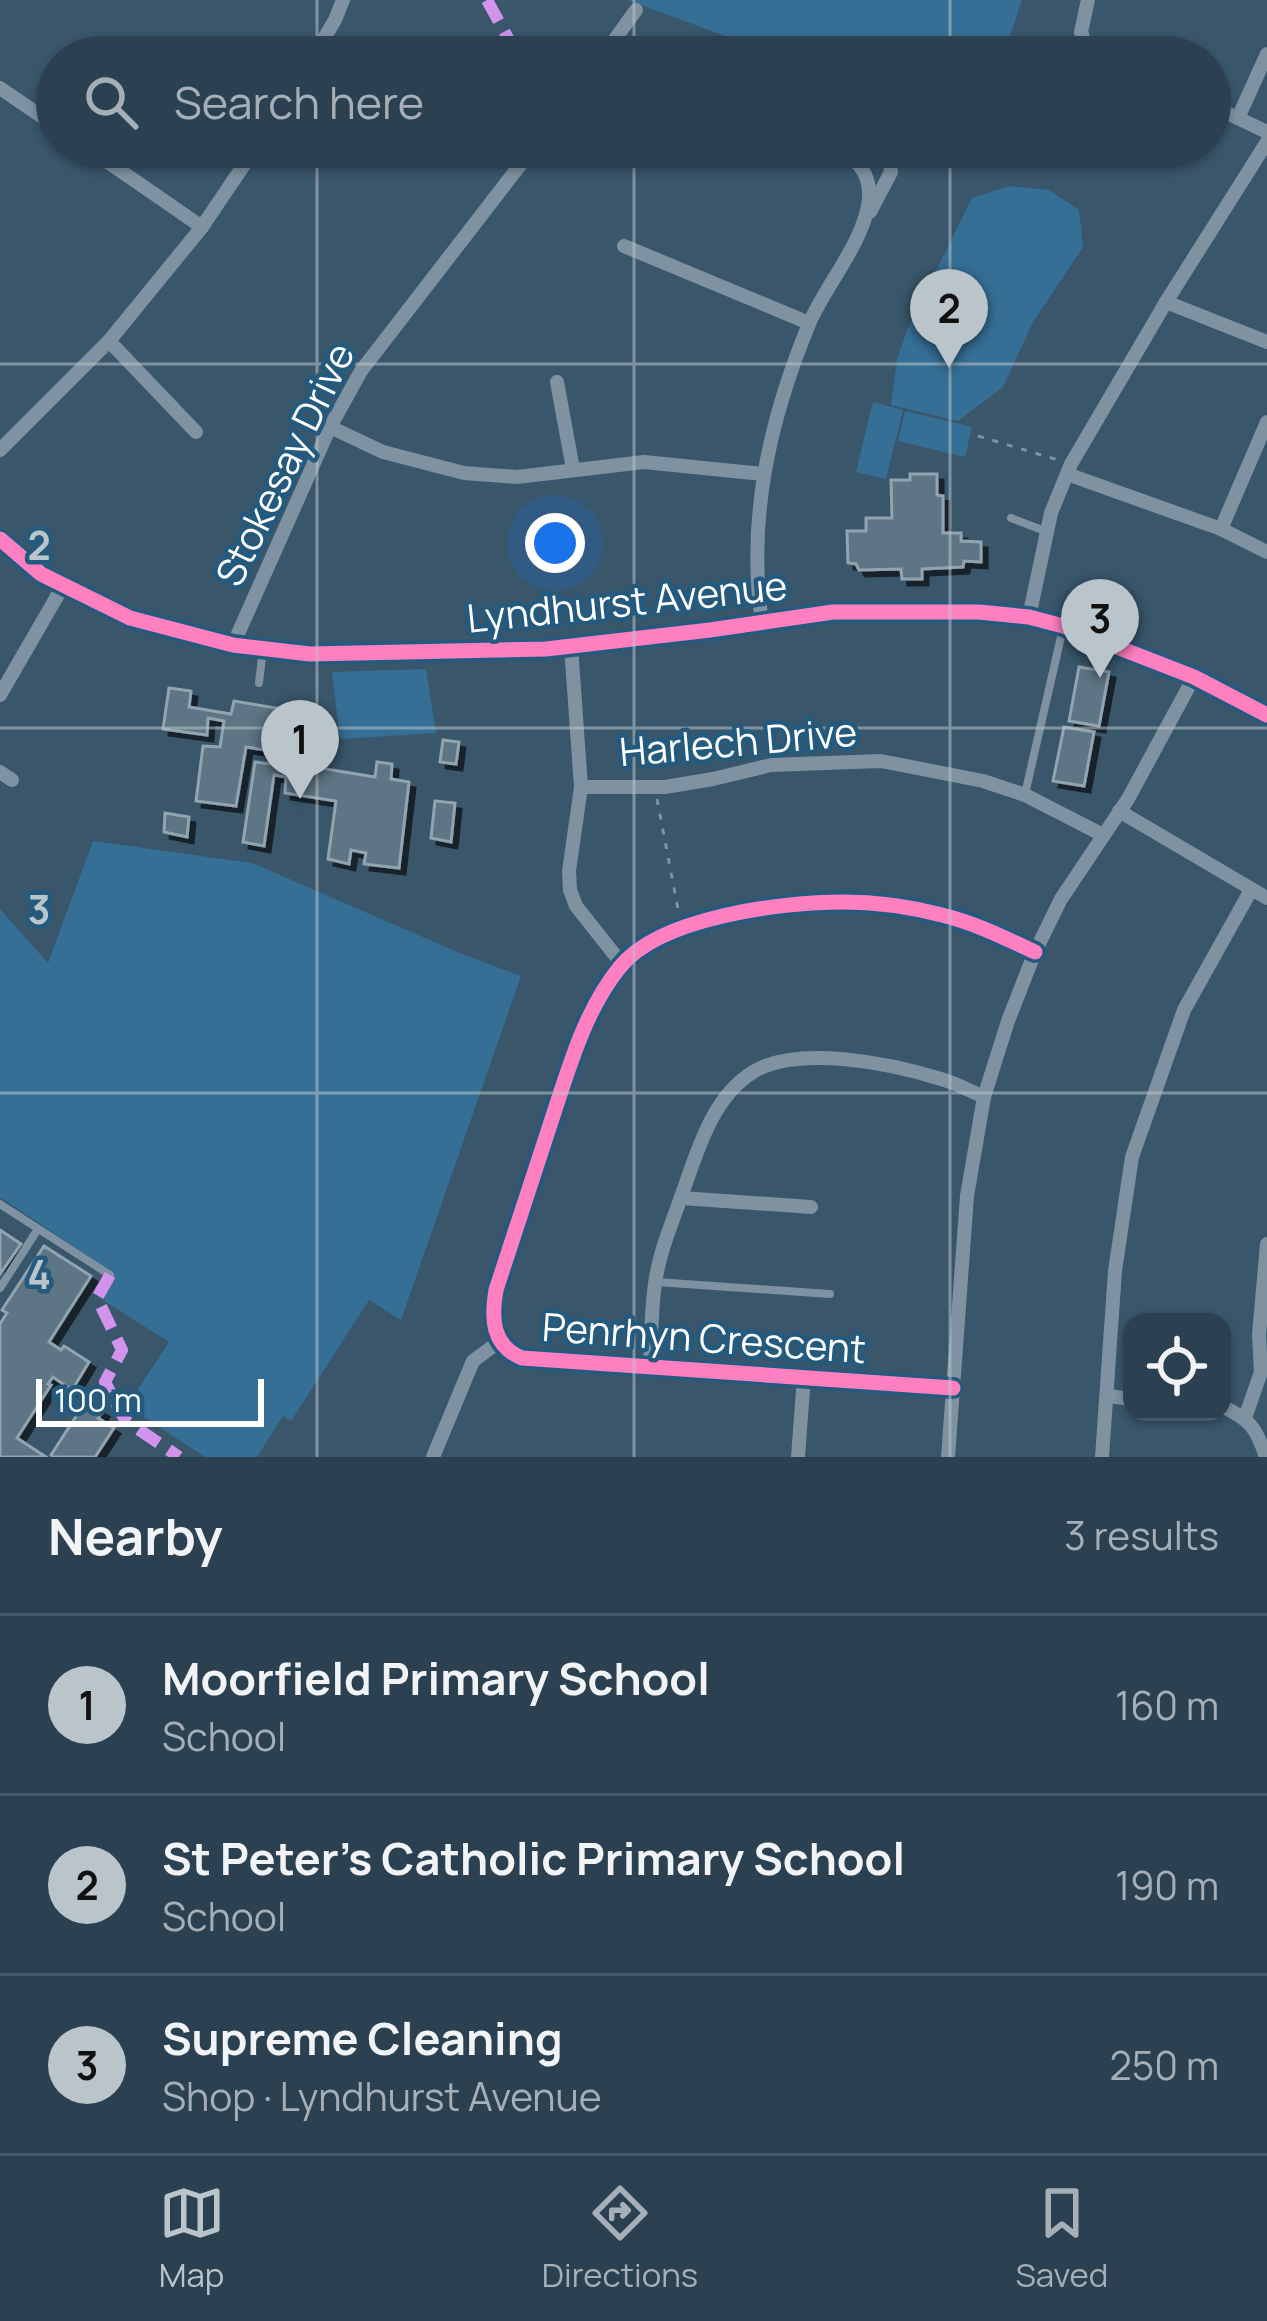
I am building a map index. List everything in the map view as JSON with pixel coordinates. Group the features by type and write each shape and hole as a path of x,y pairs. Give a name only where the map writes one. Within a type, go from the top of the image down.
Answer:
{"street":[{"path":"325,36 343,0"},
{"path":"1083,36 1088,0"},
{"path":"617,36 636,10"},
{"path":"1238,118 1267,54"},
{"path":"0,88 36,113"},
{"path":"1231,115 1267,132"},
{"path":"1029,617 1046,532 1069,469 1267,142"},
{"path":"116,168 202,227"},
{"path":"0,450 109,341 202,227 242,168"},
{"name":"Stokesay Drive","path":"233,645 330,427 361,370 518,168"},
{"path":"862,225 869,201 863,168"},
{"path":"762,623 755,556 763,474 782,406 809,322 891,168"},
{"path":"624,246 809,322"},
{"path":"1166,302 1267,342"},
{"path":"109,341 196,432"},
{"path":"557,382 573,469"},
{"path":"1221,529 1267,422"},
{"path":"330,427 383,452 464,473 518,477 644,462 763,474"},
{"path":"1069,469 1267,552"},
{"name":"Lyndhurst Avenue","path":"0,539 41,574 130,618 233,645 310,655 441,653 571,646 833,612 980,612 1064,626 1194,676 1267,715"},
{"path":"0,695 63,586"},
{"path":"571,646 581,787 568,872 570,890 576,906 622,964 642,946 710,918 844,902 940,914 1035,952"},
{"path":"948,1457 967,1196 983,1097 1035,952 1061,899 1119,811 1194,676"},
{"name":"Harlech Drive","path":"581,787 655,787 771,765 881,761 962,776 1025,795 1103,835"},
{"path":"1119,811 1267,898"},
{"path":"1102,1457 1115,1271 1132,1157 1184,1010 1251,890"},
{"name":"Penrhyn Crescent","path":"622,964 584,1030 504,1268 493,1312 500,1341 522,1358 953,1388"},
{"path":"650,1367 655,1282 663,1244 711,1119 738,1083 758,1069 787,1060 821,1058 945,1080 983,1097"},
{"path":"681,1198 811,1208"},
{"path":"1245,1418 1261,1372 1259,1335 1267,1244"},
{"path":"433,1457 473,1361 500,1341"},
{"path":"798,1457 804,1376"},
{"path":"1108,1396 1123,1398"},
{"path":"1231,1411 1257,1430 1266,1457"}],"lane":[{"path":"1011,518 1046,532"},
{"path":"1025,795 1064,626"},
{"path":"259,683 263,649"},
{"path":"0,1204 110,1275"},
{"path":"0,1288 38,1229"},
{"path":"655,1282 830,1294"}],"path":[{"path":"978,436 1069,469"},
{"path":"655,787 682,927"}],"shaded area":[{"path":"628,0 1022,0 1010,36 725,36"},
{"path":"1009,186 1049,190 1079,210 1083,247 1033,322 1003,387 958,421 891,405 897,359 907,330 972,198"},
{"path":"873,402 903,410 886,479 856,472"},
{"path":"905,411 972,427 965,457 898,441"},
{"path":"426,669 436,733 340,739 332,672"},
{"path":"93,841 252,863 521,976 401,1320 369,1300 291,1421 283,1416 257,1457 205,1457 127,1406 169,1342 98,1297 113,1273 0,1197 0,909 48,963"}],"building":[{"path":"910,474 937,474 937,495 943,496 943,533 961,533 961,541 981,542 981,562 922,569 922,579 902,579 901,569 859,570 848,563 847,531 866,531 866,518 892,518 891,480 910,480"},
{"path":"1079,667 1109,672 1099,726 1069,721"},
{"path":"169,688 191,691 189,707 231,714 234,701 294,711 289,763 375,777 377,762 392,764 391,779 409,782 399,868 364,864 366,853 351,850 349,864 328,859 336,801 285,793 286,777 274,775 264,846 243,842 255,762 271,764 272,751 246,747 236,806 196,801 203,746 220,747 224,721 208,718 207,735 163,729"},
{"path":"1064,727 1094,732 1084,786 1053,781"},
{"path":"443,740 459,742 456,764 440,762"},
{"path":"435,801 455,803 451,842 431,838"},
{"path":"165,813 189,817 187,837 164,832"},
{"path":"0,1230 21,1244 0,1274"},
{"path":"44,1246 91,1276 49,1342 89,1362 72,1390 53,1377 17,1438 46,1457 0,1457 0,1324 7,1313 2,1310"},
{"path":"86,1401 103,1411 98,1418 114,1428 95,1457 53,1457 51,1455"}],"marked path":[{"path":"487,0 507,36"},
{"path":"110,1275 97,1298 122,1350 105,1382 125,1420 179,1457"}],"cycle path":[{"path":"0,539 41,574 130,618 233,645 310,654 546,649 833,612 979,612 1063,626 1194,677 1267,715"},
{"path":"953,1388 522,1358 499,1339 496,1290 578,1042 607,984 639,950 692,924 724,916 843,902 942,915 1035,952"}],"place":[{"name":"St Peter's Catholic Primary School","path":"949,368"},
{"name":"Supreme Cleaning","path":"1100,678"},
{"name":"Moorfield Primary School","path":"300,799"}]}
